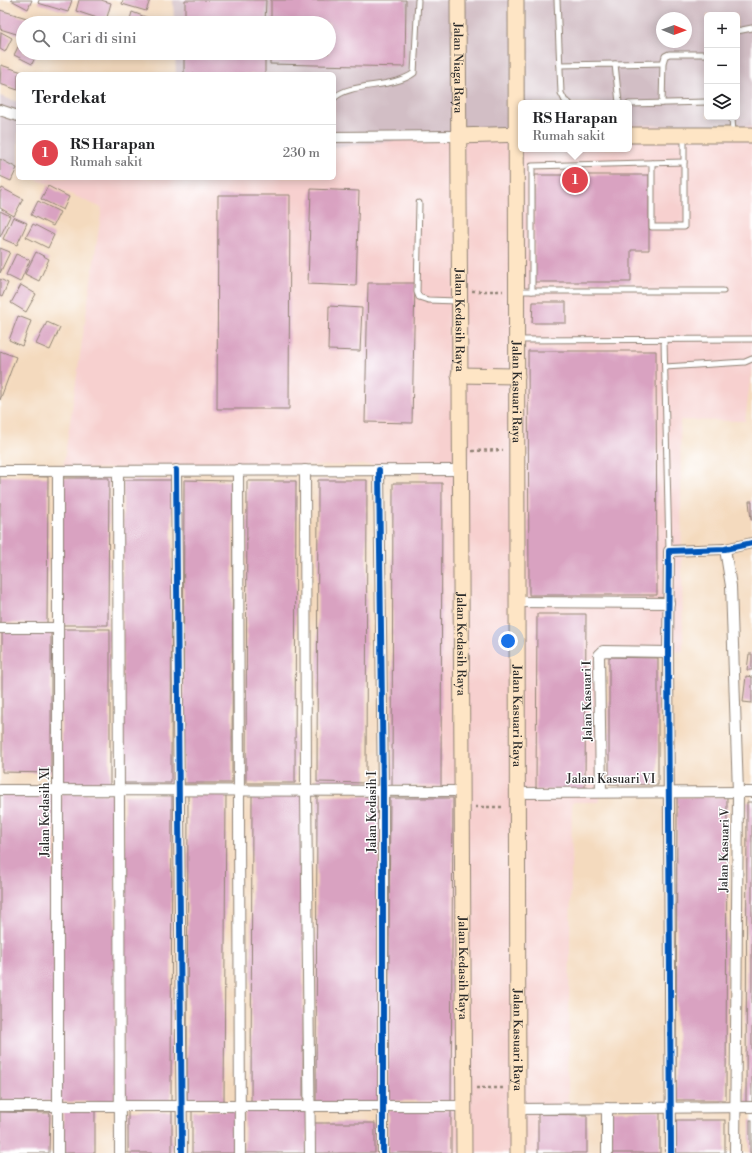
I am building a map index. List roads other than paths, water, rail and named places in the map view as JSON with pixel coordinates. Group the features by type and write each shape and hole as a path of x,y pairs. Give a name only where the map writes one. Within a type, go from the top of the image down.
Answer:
{"main road":[{"name":"Jalan Niaga Raya","path":"458,0 458,136"},
{"path":"516,0 518,100"},
{"path":"458,136 518,134"},
{"path":"632,135 752,135"},
{"name":"Jalan Kedasih Raya","path":"458,136 464,1153"},
{"name":"Jalan Kasuari Raya","path":"518,1153 517,291 519,152"},
{"path":"459,375 517,376"}],"street":[{"path":"0,110 16,115"},
{"path":"336,137 458,136"},
{"path":"176,470 182,1153"},
{"path":"238,470 240,1153"},
{"path":"305,470 306,790 310,1153"},
{"name":"Jalan Kedasih I","path":"379,470 383,790 383,1153"},
{"path":"0,471 460,470"},
{"name":"Jalan Kedasih XI","path":"58,471 58,1153"},
{"path":"118,471 120,1153"},
{"path":"671,1153 668,792 669,551 725,548 752,543"},
{"name":"Jalan Kasuari V","path":"725,548 731,586 738,792 735,1153"},
{"path":"517,602 669,603"},
{"path":"0,628 58,628"},
{"name":"Jalan Kasuari I","path":"601,792 599,655 601,652 607,651 668,652"},
{"path":"0,790 462,791"},
{"name":"Jalan Kasuari VI","path":"518,800 601,792 752,792"},
{"path":"0,1106 464,1106"},
{"path":"518,1109 752,1107"},
{"path":"607,1108 607,1153"}],"lane":[{"path":"336,97 348,91 409,78 414,73 418,0"},
{"path":"557,0 561,93 564,100"},
{"path":"740,30 752,28"},
{"path":"662,103 663,63 665,56 670,54 704,54"},
{"path":"560,65 663,63"},
{"path":"615,64 619,100"},
{"path":"632,104 704,102"},
{"path":"732,120 733,134"},
{"path":"652,163 652,227 684,227 684,136"},
{"path":"532,291 532,166 684,162"},
{"path":"419,203 417,292 419,297 428,300 459,296"},
{"path":"517,291 723,291"},
{"path":"517,340 752,339"},
{"path":"664,340 669,551"},
{"path":"665,367 745,362 752,359"}],"place":[{"name":"RS Harapan","path":"575,180"}]}
